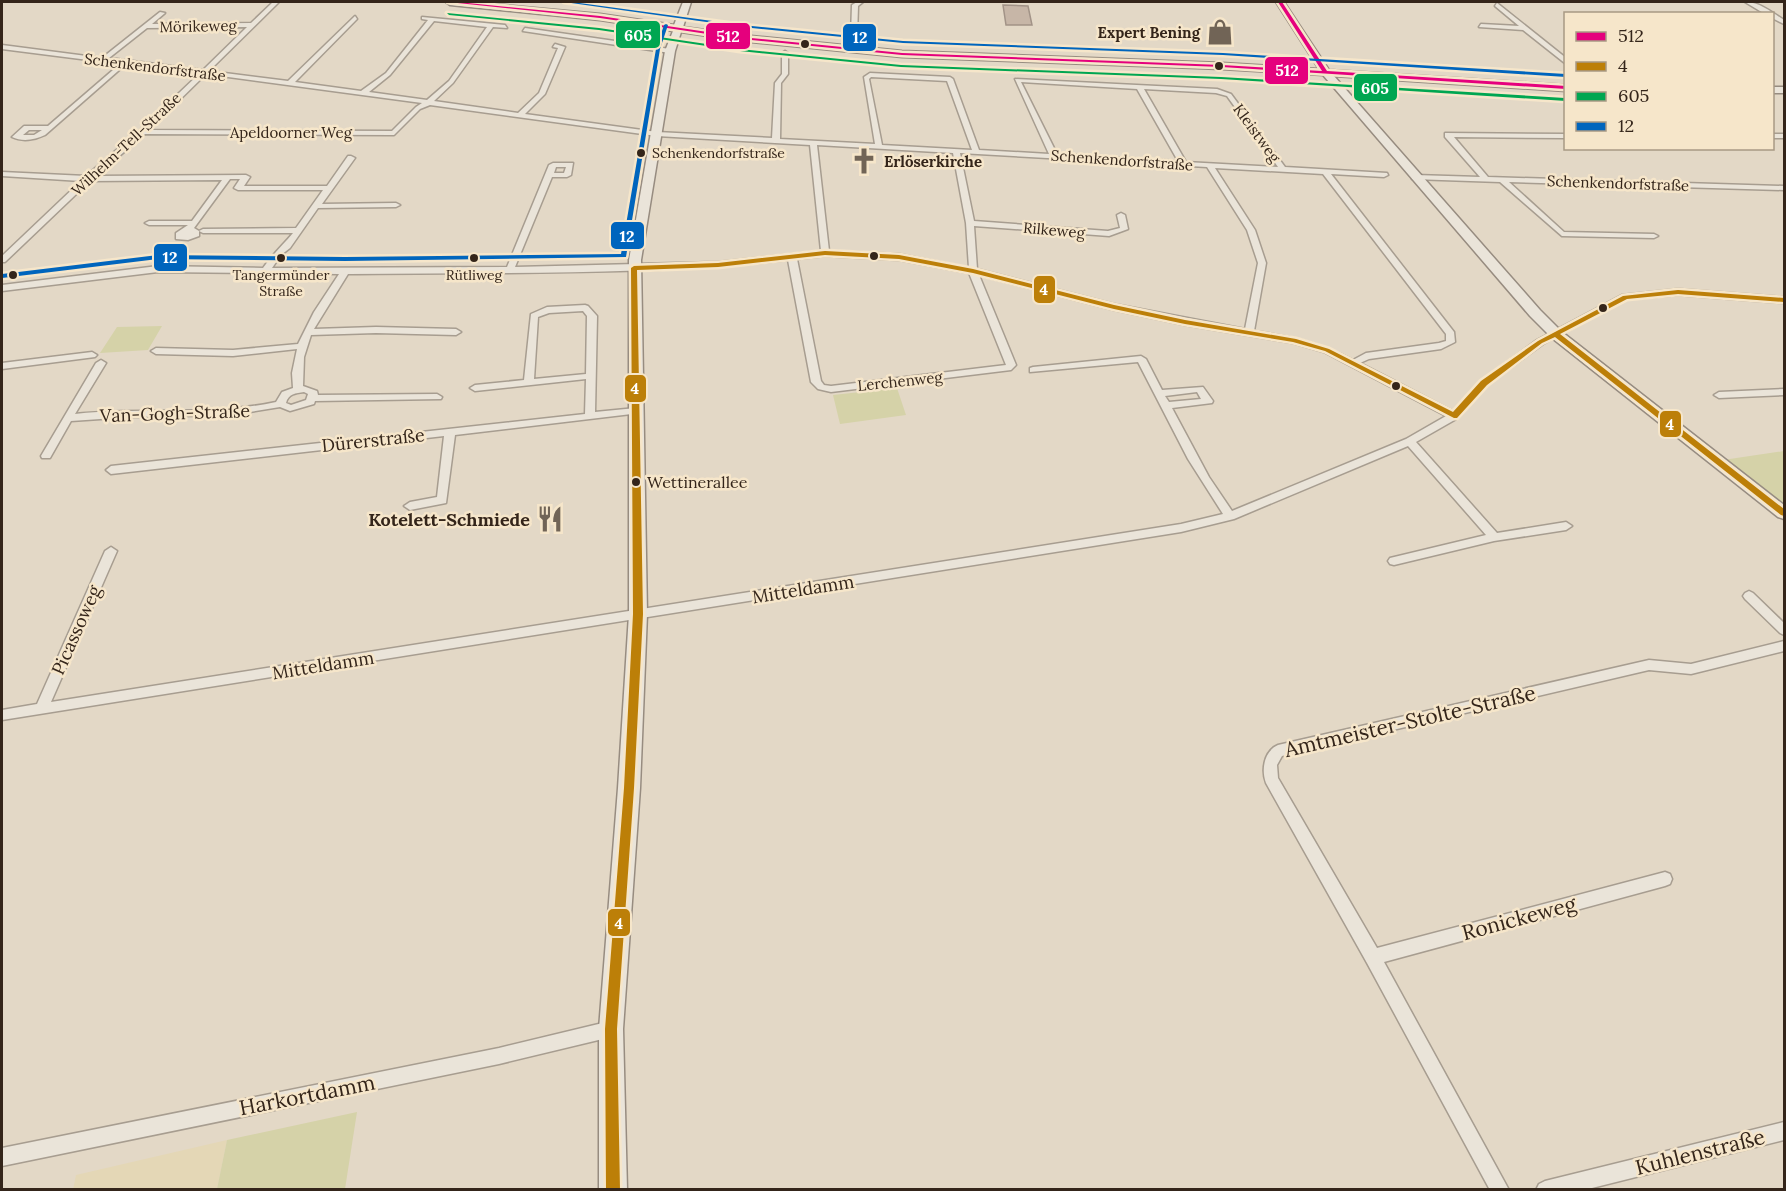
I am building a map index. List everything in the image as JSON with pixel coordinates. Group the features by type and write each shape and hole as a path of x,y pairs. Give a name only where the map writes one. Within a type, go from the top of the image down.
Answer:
{"street":[{"name":"Wilhelm-Tell-Straße","path":"2,260 88,179 143,132 276,2"},
{"path":"450,2 600,17 677,29 846,49 944,56 1222,66 1564,88"},
{"path":"613,1190 611,1029 629,788 638,614 634,268 670,51 687,2"},
{"path":"1280,2 1326,73 1535,313 1557,335 1785,513"},
{"path":"1748,2 1767,12"},
{"path":"846,49 854,36 857,3"},
{"path":"1497,5 1564,60"},
{"name":"Mörikeweg","path":"103,60 162,12"},
{"path":"290,83 355,18"},
{"path":"424,18 505,27"},
{"path":"363,93 388,74 432,19"},
{"name":"Mörikeweg","path":"146,26 251,25"},
{"name":"Apeldoorner Weg","path":"143,132 394,132 418,108 428,103 451,82 491,26"},
{"path":"1481,26 1526,28"},
{"path":"525,30 670,51"},
{"path":"519,115 542,94 562,47 555,46"},
{"name":"Schenkendorfstraße","path":"2,47 290,83 657,134 1183,163 1327,174 1384,175"},
{"path":"776,140 778,83 785,74 785,53"},
{"path":"48,128 27,128 16,137 37,137 48,128 124,63"},
{"path":"879,147 866,78 870,75 950,79 976,151"},
{"name":"Kleistweg","path":"1054,156 1017,80 1217,91 1229,95 1283,169"},
{"path":"1139,86 1183,163"},
{"path":"1487,180 1448,135 1564,136"},
{"path":"813,143 825,253"},
{"path":"956,151 970,223 973,271"},
{"path":"266,270 299,230 351,158"},
{"path":"1210,166 1251,230 1262,263 1249,332"},
{"path":"1327,174 1451,334 1450,342 1441,346 1366,356 1354,363"},
{"path":"3,175 66,179 246,177 238,188"},
{"path":"510,269 549,175"},
{"path":"148,223 191,227 228,177"},
{"name":"Schenkendorfstraße","path":"1415,177 1785,188"},
{"path":"1502,180 1562,234 1654,236"},
{"path":"220,188 329,188"},
{"path":"316,206 396,205"},
{"name":"Rilkeweg","path":"970,223 1109,234 1124,229 1121,215"},
{"path":"203,231 299,230"},
{"path":"2,288 158,269 345,271 634,268 718,265 825,253 899,257 973,271 1114,307 1316,347 1354,363 1454,416"},
{"name":"Lerchenweg","path":"792,257 816,382 821,387 831,389 1008,368 1011,365 973,271"},
{"path":"313,398 314,393 311,390 298,389 296,378 302,346 345,271"},
{"name":"Mitteldamm","path":"2,716 1181,528 1230,516 1410,441 1454,416 1484,383 1540,342 1557,335 1608,304 1637,294 1678,292 1785,300"},
{"path":"1773,299 1785,311"},
{"path":"529,382 534,316 547,310 585,308 591,312 590,416"},
{"path":"308,332 376,330 456,332"},
{"path":"156,351 233,353 302,346"},
{"path":"2,366 92,355"},
{"path":"1033,370 1141,359 1183,443 1230,516"},
{"name":"Van-Gogh-Straße","path":"46,456 101,363"},
{"path":"475,388 591,376"},
{"name":"Van-Gogh-Straße","path":"280,404 286,394 298,389"},
{"path":"1160,393 1200,389 1208,401 1165,406"},
{"path":"1719,395 1785,392"},
{"name":"Van-Gogh-Straße","path":"68,418 123,413 229,413 280,404 297,408 310,402 313,398 437,397"},
{"name":"Dürerstraße","path":"111,470 636,411"},
{"path":"410,506 442,500 450,432"},
{"path":"1410,441 1494,537"},
{"path":"1394,561 1494,537 1566,526"},
{"name":"Picassoweg","path":"41,709 111,551"},
{"path":"1749,596 1785,630"},
{"name":"Amtmeister-Stolte-Straße","path":"1500,1190 1373,957 1271,779 1270,764 1278,751 1649,665 1691,669 1785,646"},
{"name":"Ronickeweg","path":"1373,957 1665,879"},
{"name":"Harkortdamm","path":"2,1157 499,1056 611,1029"},
{"name":"Kuhlenstraße","path":"1545,1190 1785,1131"}],"shaded area":[{"path":"162,326 148,350 100,353 117,327"},
{"path":"897,388 906,415 840,424 833,395"},
{"path":"1784,451 1784,506 1723,460"},
{"path":"357,1112 345,1189 217,1189 227,1140"},
{"path":"227,1140 217,1189 73,1190 76,1175"}],"building":[{"path":"1003,5 1028,6 1032,25 1006,25"}],"transit line":[{"name":"512","path":"450,2 600,17 741,38 902,54 1222,66 1564,88"},
{"name":"12","path":"566,2 742,26 903,42 1223,54 1564,76"},
{"name":"512","path":"1280,2 1326,73"},
{"name":"605","path":"449,14 599,29 740,50 901,66 1221,78 1564,100"},
{"name":"12","path":"2,276 158,257 345,259 624,256 658,49 666,25"},
{"name":"4","path":"613,1190 611,1029 629,788 638,614 634,268 718,265 825,253 899,257 973,271 1114,307 1185,322 1294,340 1327,350 1454,416 1484,383 1540,342 1625,297 1678,292 1784,300"},
{"name":"4","path":"1557,335 1784,513"}],"place":[{"name":"Expert Bening","path":"1220,32"},
{"name":"Schenkendorfstraße","path":"641,153"},
{"name":"Erlöserkirche","path":"864,161"},
{"name":"Tangermünder Straße","path":"281,258"},
{"name":"Rütliweg","path":"474,258"},
{"name":"Wettinerallee","path":"636,482"},
{"name":"Kotelett-Schmiede","path":"550,519"}]}
